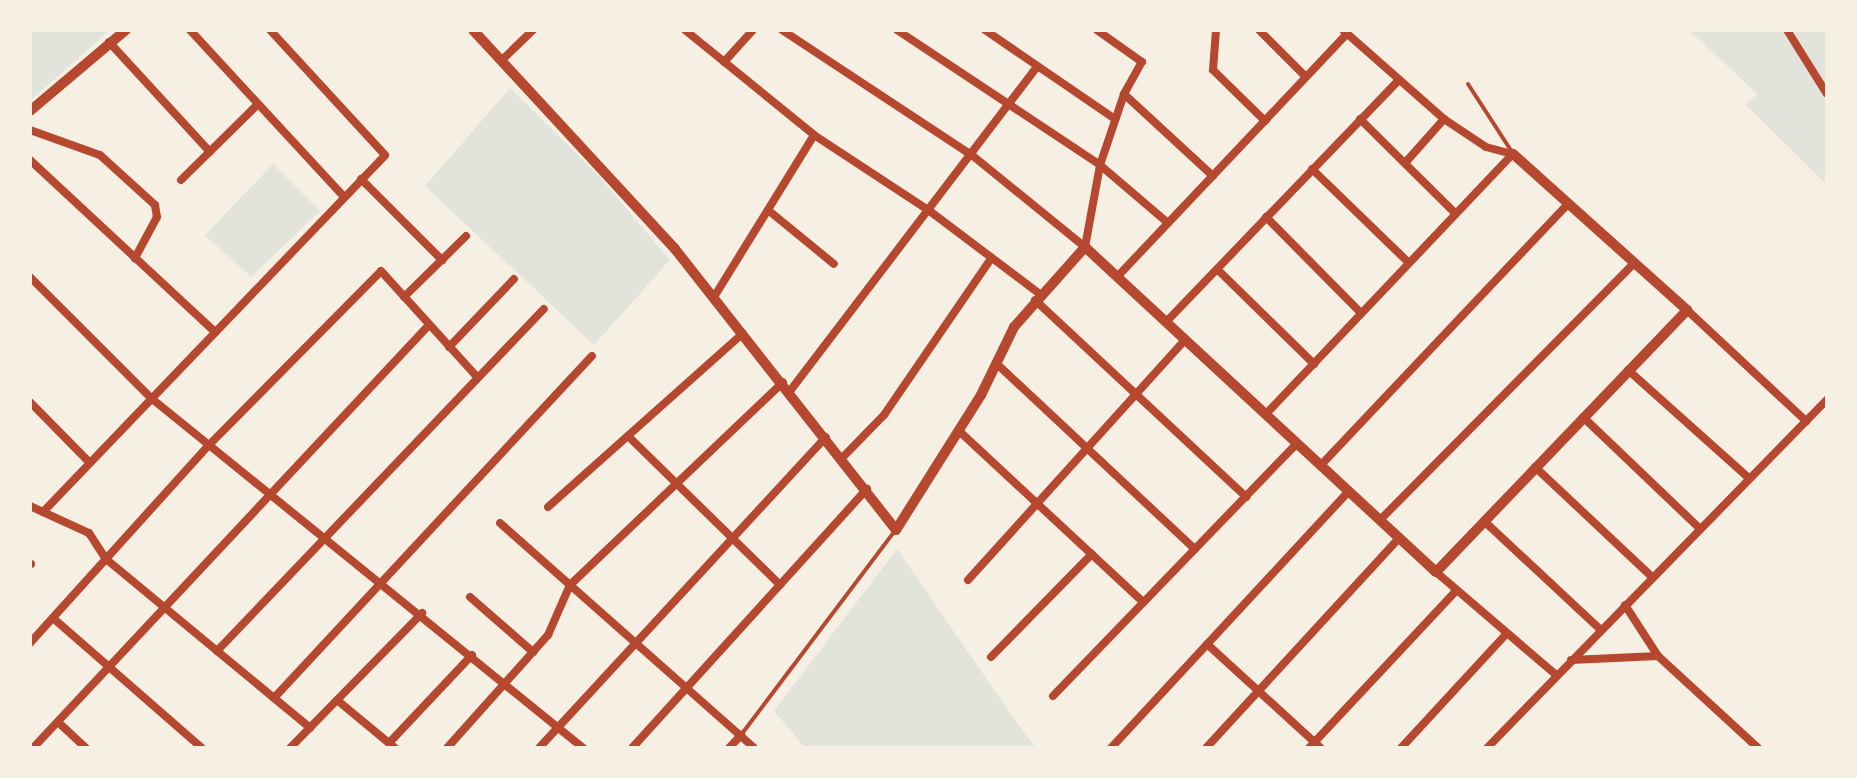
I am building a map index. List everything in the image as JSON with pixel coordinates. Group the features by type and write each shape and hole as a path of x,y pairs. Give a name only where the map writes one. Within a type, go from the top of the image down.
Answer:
{"street":[{"path":"30,111 126,30"},
{"path":"190,30 344,197"},
{"path":"43,512 385,155 270,30"},
{"path":"473,30 582,143 714,297 843,457 896,530 997,364 1014,327 1085,247 1100,165 1124,94 1142,62 1097,30"},
{"path":"502,60 533,30"},
{"path":"685,30 814,135 931,212 1038,297 1246,497"},
{"path":"724,62 753,30"},
{"path":"782,30 973,156 1085,247 1436,572 1556,675"},
{"path":"897,30 1100,165 1168,223"},
{"path":"985,30 1115,119"},
{"path":"1216,30 1219,42 1212,66 1265,121"},
{"path":"1259,30 1306,77"},
{"path":"1787,30 1827,94"},
{"path":"1117,277 1345,32 1444,119 1486,147 1513,154 1806,421"},
{"path":"109,42 210,152"},
{"path":"447,748 548,635 570,585 677,483 786,386 931,212 1037,67"},
{"path":"1166,322 1398,81"},
{"path":"1124,94 1213,176"},
{"path":"181,180 258,104"},
{"path":"1360,119 1454,212"},
{"path":"1405,163 1444,119"},
{"path":"30,130 100,155 155,205 157,217 135,258"},
{"path":"714,297 814,135"},
{"path":"1266,414 1454,212 1513,154"},
{"path":"30,160 215,332"},
{"path":"1312,169 1408,262"},
{"path":"361,179 442,260"},
{"path":"1321,465 1568,204"},
{"path":"768,210 834,264"},
{"path":"1266,217 1361,313"},
{"path":"404,297 466,236"},
{"path":"843,457 884,415 991,259"},
{"path":"1380,520 1634,263"},
{"path":"1217,269 1314,364"},
{"path":"30,643 210,444 381,271 478,378"},
{"path":"30,277 151,398 422,613 583,748"},
{"path":"449,347 514,279"},
{"path":"217,651 544,309"},
{"path":"1436,572 1687,310"},
{"path":"33,748 429,325"},
{"path":"548,507 743,333"},
{"path":"968,580 1185,340"},
{"path":"274,698 592,356"},
{"path":"997,364 1195,549"},
{"path":"1628,370 1749,478"},
{"path":"1487,748 1827,399"},
{"path":"30,402 89,462"},
{"path":"1583,417 1700,529"},
{"path":"958,430 1143,602"},
{"path":"628,436 780,585"},
{"path":"539,748 826,436"},
{"path":"1053,696 1297,443"},
{"path":"1535,467 1652,577"},
{"path":"632,748 867,489"},
{"path":"1111,748 1349,491"},
{"path":"30,506 89,533 106,559 310,728"},
{"path":"1484,521 1601,630"},
{"path":"500,523 754,748"},
{"path":"1206,748 1399,538"},
{"path":"991,657 1092,554"},
{"path":"1207,644 1315,746 1457,590"},
{"path":"470,597 533,652"},
{"path":"1625,605 1658,656 1758,748"},
{"path":"290,748 422,613"},
{"path":"53,618 202,748"},
{"path":"1401,748 1507,633"},
{"path":"337,700 392,746 472,655"},
{"path":"1571,660 1658,656"},
{"path":"58,722 86,748"},
{"path":"729,748 741,735"}],"lane":[{"path":"1468,84 1513,154"},
{"path":"741,735 896,530"}],"shaded area":[{"path":"30,30 110,30 30,101"},
{"path":"1689,30 1827,30 1827,185 1746,105 1757,94"},
{"path":"510,88 597,174 670,260 594,345 425,186"},
{"path":"273,164 320,211 251,277 205,235"},
{"path":"897,549 1036,748 805,748 774,711"}]}
